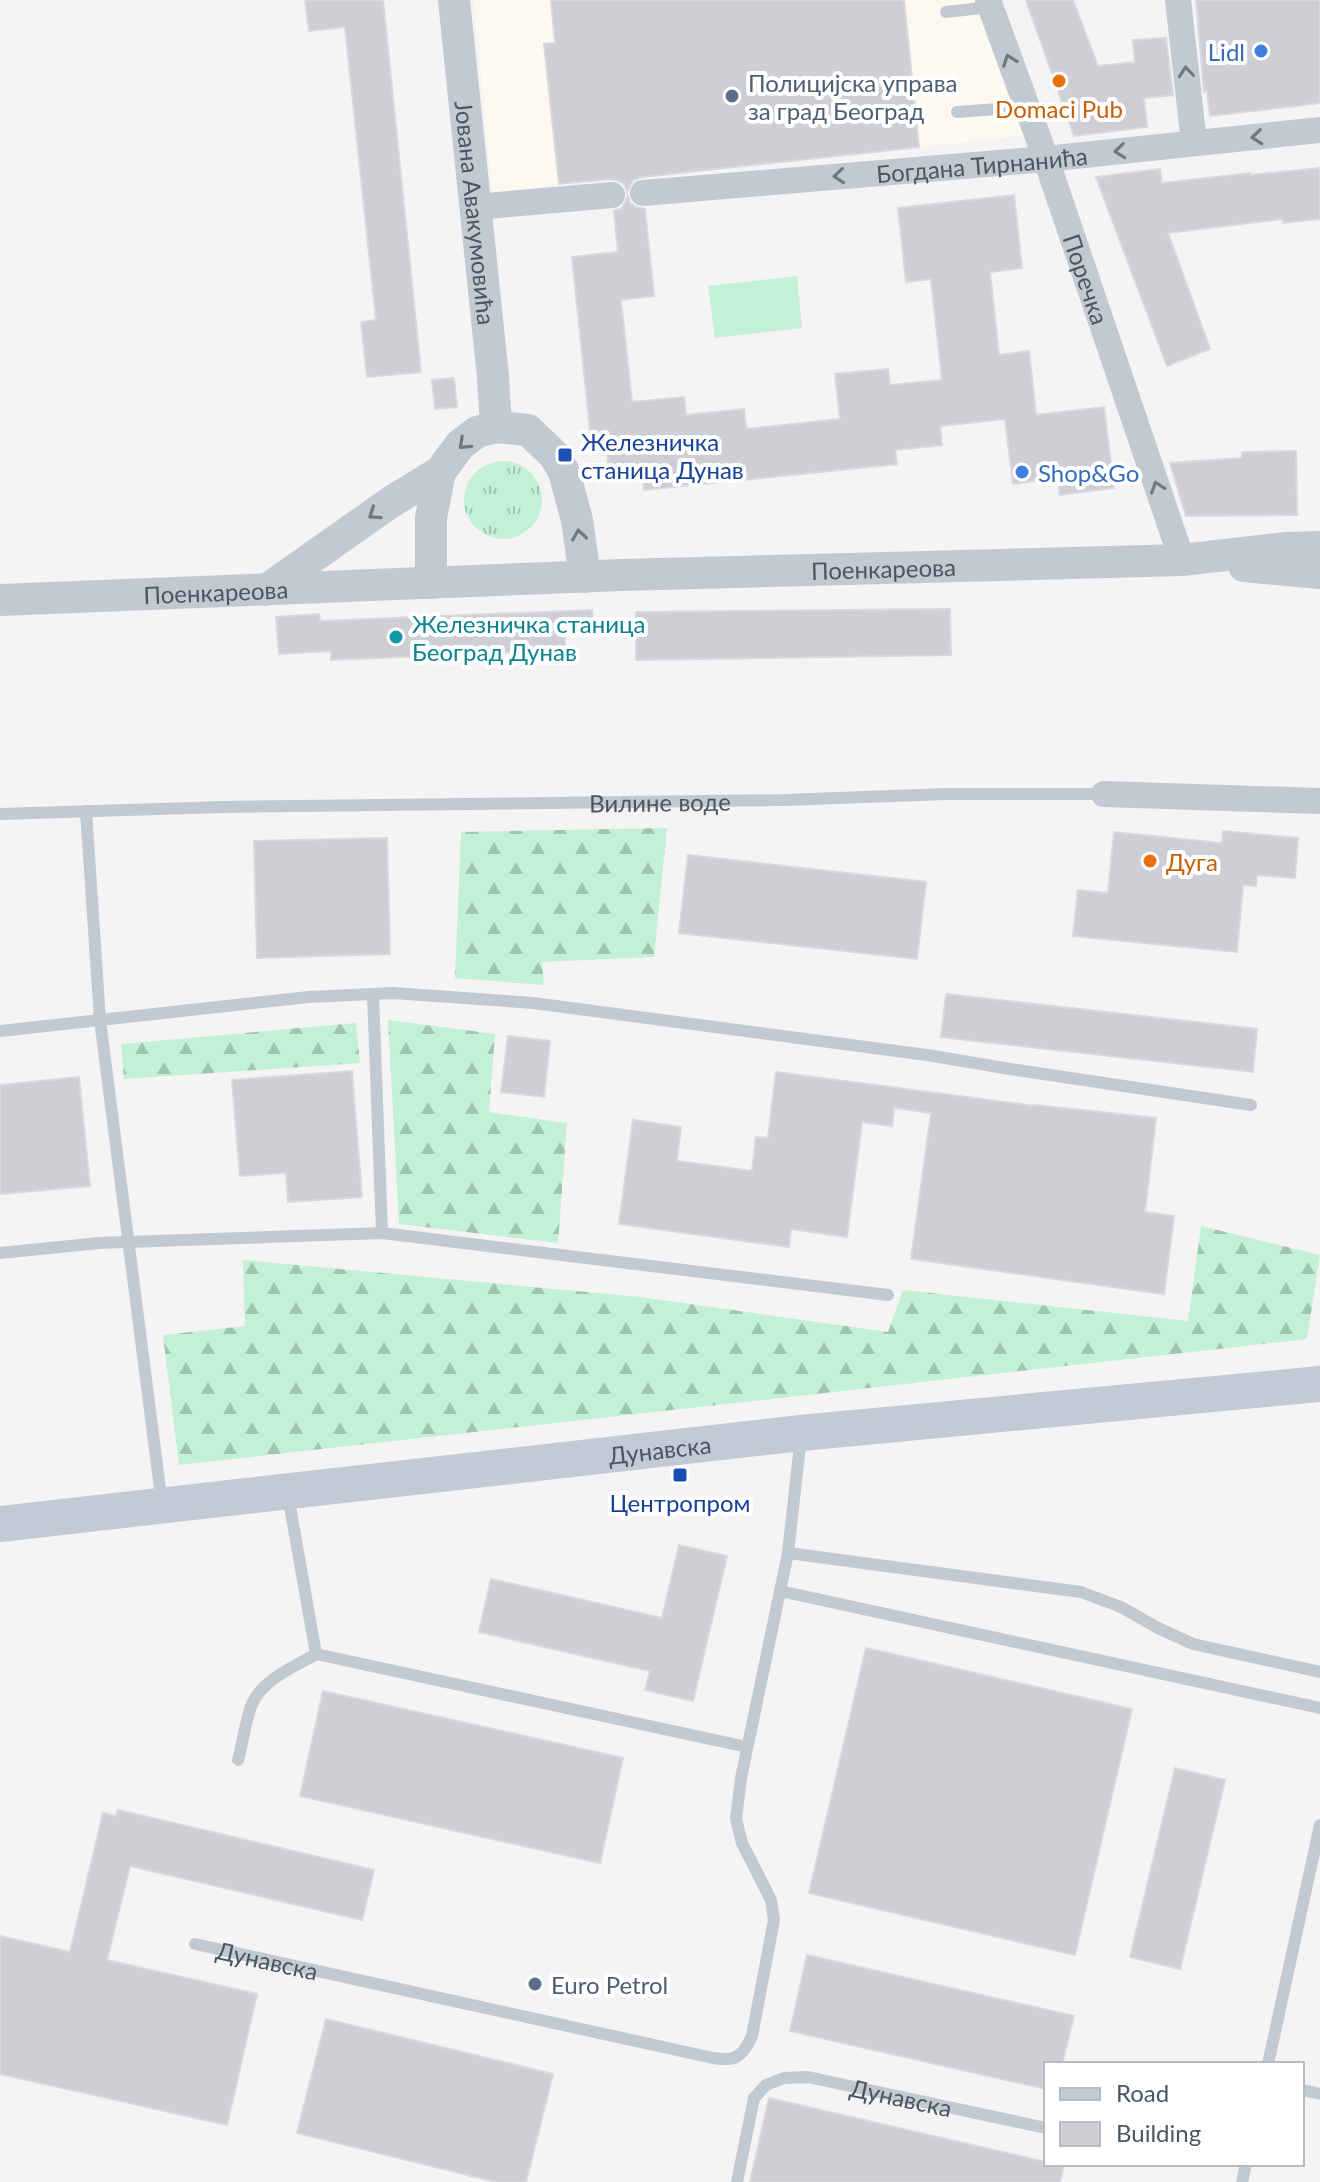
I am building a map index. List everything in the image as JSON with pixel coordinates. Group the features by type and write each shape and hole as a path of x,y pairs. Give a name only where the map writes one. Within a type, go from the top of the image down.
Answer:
{"main road":[{"name":"Дунавска","path":"0,1524 801,1433 1320,1384"}],"street":[{"name":"Јована Авакумовића","path":"454,0 496,427"},
{"path":"1178,0 1194,143"},
{"name":"Поречка","path":"989,3 1025,107 1037,159 1182,560"},
{"name":"Богдана Тирнанића","path":"643,193 1037,159 1320,130"},
{"path":"475,207 612,195"},
{"path":"266,590 391,502 440,472 460,445 477,432 496,427 528,430 555,456 564,472 577,520 585,577"},
{"path":"431,583 431,518 440,472"},
{"name":"Поенкареова","path":"0,600 585,577 1182,560 1320,547"},
{"name":"Поенкареова","path":"1182,560 1320,573"},
{"name":"Вилине воде","path":"1104,794 1320,801"}],"lane":[{"path":"946,12 989,3"},
{"path":"957,112 1025,107"},
{"name":"Вилине воде","path":"0,814 222,807 1104,794"},
{"path":"86,811 100,1020 162,1506"},
{"path":"0,1031 309,997 393,993 533,1003 927,1055 1251,1105"},
{"path":"373,994 382,1233"},
{"path":"0,1253 128,1242 382,1233 888,1295"},
{"path":"238,1760 252,1705 260,1692 275,1678 316,1654 747,1747 788,1553 801,1433"},
{"path":"287,1491 316,1654"},
{"path":"788,1553 1081,1592 1121,1607 1193,1644 1320,1672"},
{"path":"780,1591 1320,1708"},
{"name":"Дунавска","path":"195,1944 727,2060 747,2048 752,2036 774,1920 771,1900 742,1843 736,1819 747,1747"},
{"path":"1268,2062 1320,1825"},
{"name":"Дунавска","path":"737,2182 754,2098 766,2085 784,2078 808,2077 1044,2128"}],"shaded area":[{"name":"Полицијска управа за град Београд","path":"474,0 975,0 1023,136 492,192"}],"green space":[{"path":"797,276 802,328 715,338 708,286"},
{"path":"503,461 518,464 531,472 539,485 542,500 539,515 531,528 518,536 503,539 488,536 475,528 467,515 464,500 467,485 475,472 488,464"},
{"path":"667,828 654,957 542,962 544,985 455,978 461,832"},
{"path":"388,1020 495,1034 489,1112 567,1123 558,1243 399,1224"},
{"path":"356,1023 360,1063 124,1079 121,1044"},
{"path":"1201,1226 1320,1255 1307,1339 179,1465 163,1335 245,1326 243,1260 641,1297 888,1332 903,1290 1188,1321"}],"building":[{"path":"305,0 383,0 421,372 367,377 361,322 376,320 345,27 309,31"},
{"name":"Полицијска управа за град Београд","path":"551,0 904,0 919,147 642,177 633,180 627,192 625,185 611,179 559,184 544,44 555,43"},
{"path":"1026,0 1073,0 1098,66 1135,62 1133,40 1166,38 1173,95 1144,98 1147,127 1074,136"},
{"name":"Lidl","path":"1196,0 1320,0 1320,103 1210,116 1207,91 1204,92"},
{"path":"1320,168 1320,219 1283,223 1283,219 1168,233 1210,349 1167,366 1096,177 1160,169 1162,183"},
{"path":"1014,195 1022,268 990,272 999,355 1029,351 1036,415 1104,407 1114,488 1060,495 1058,478 1013,484 1005,419 940,426 942,445 895,450 897,464 644,490 642,468 609,471 607,447 592,449 572,257 618,252 614,211 622,208 628,196 630,203 645,209 654,296 621,300 632,402 684,397 686,415 744,409 746,429 840,419 835,374 888,369 890,385 942,380 931,279 906,282 898,208"},
{"path":"454,378 457,407 435,409 432,380"},
{"path":"1296,451 1297,515 1186,516 1170,463 1242,458 1242,452"},
{"path":"950,609 951,655 636,660 636,612"},
{"path":"592,610 593,630 565,631 565,650 331,660 331,651 279,654 276,617 319,614 320,621"},
{"path":"1223,831 1298,838 1295,878 1257,875 1256,886 1243,885 1237,952 1073,936 1078,890 1108,893 1114,832 1222,843"},
{"path":"387,838 390,954 257,958 254,841"},
{"path":"688,855 926,882 917,959 679,933"},
{"path":"946,994 1257,1029 1253,1072 941,1037"},
{"path":"508,1036 550,1041 544,1097 501,1092"},
{"path":"352,1071 362,1197 288,1202 286,1173 240,1176 232,1080"},
{"path":"776,1072 1036,1106 1156,1118 1145,1212 1174,1216 1164,1294 911,1259 931,1113 894,1108 892,1126 862,1122 847,1237 791,1229 789,1247 619,1224 633,1120 681,1127 677,1161 752,1171 756,1137 768,1138"},
{"path":"79,1077 90,1186 0,1194 0,1085"},
{"path":"679,1545 727,1556 693,1701 645,1690 650,1671 479,1632 491,1579 662,1618"},
{"path":"866,1648 1132,1709 1075,1955 809,1893"},
{"path":"323,1691 623,1758 600,1863 300,1796"},
{"path":"1175,1768 1225,1780 1180,1969 1130,1957"},
{"path":"118,1810 374,1870 362,1920 130,1866 107,1960 257,1994 227,2125 0,2074 0,1936 70,1952 103,1813 116,1816"},
{"path":"807,1955 1074,2016 1062,2062 1044,2062 1044,2089 790,2031"},
{"path":"326,2019 553,2074 526,2182 496,2182 297,2133"},
{"path":"769,2098 1044,2162 1044,2166 1064,2166 1060,2182 750,2182"}],"place":[{"name":"Lidl","path":"1261,51"},
{"name":"Domaci Pub","path":"1059,81"},
{"name":"Полицијска управа за град Београд","path":"732,96"},
{"name":"Железничка станица Дунав","path":"565,455"},
{"name":"Shop&Go","path":"1022,472"},
{"name":"Железничка станица Београд Дунав","path":"396,637"},
{"name":"Дуга","path":"1150,861"},
{"name":"Центропром","path":"680,1475"},
{"name":"Euro Petrol","path":"535,1984"}]}
